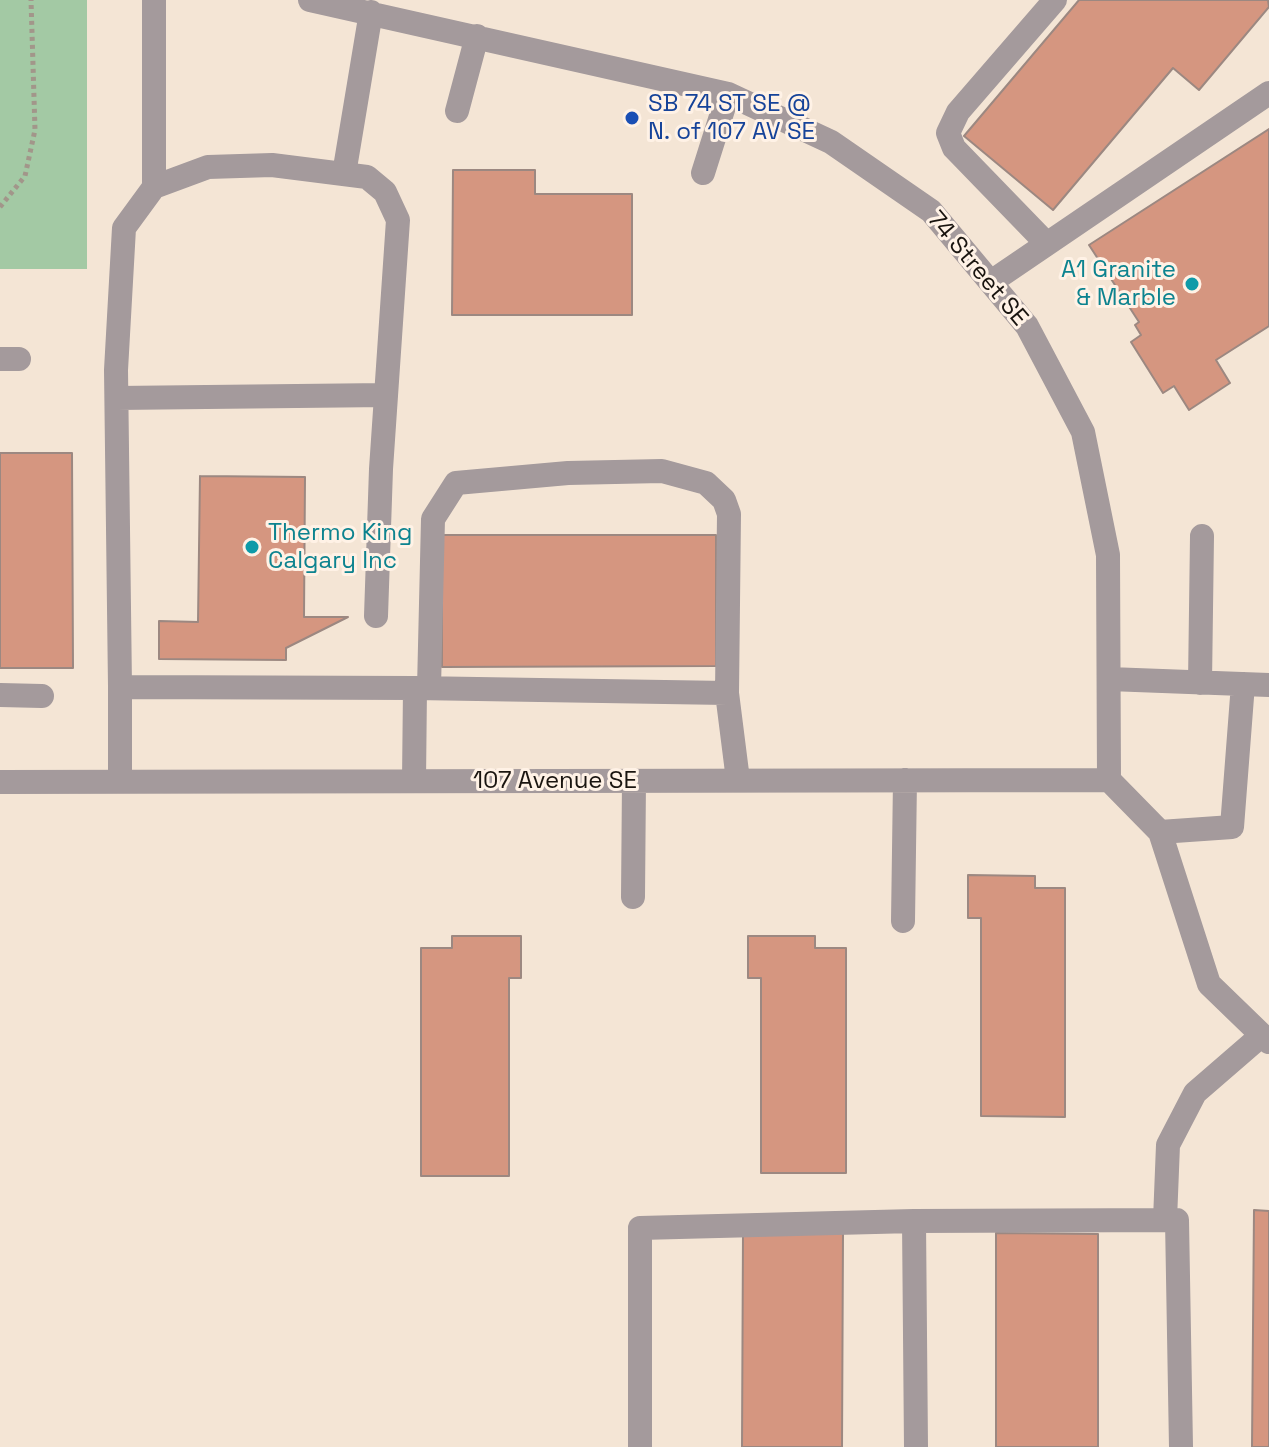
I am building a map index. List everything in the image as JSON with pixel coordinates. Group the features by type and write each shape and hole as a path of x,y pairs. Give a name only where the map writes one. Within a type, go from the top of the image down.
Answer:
{"street":[{"path":"154,0 154,187"},
{"name":"74 Street SE","path":"310,0 728,94 831,142 931,211 1027,326 1083,432 1108,555 1109,780"},
{"path":"1047,244 954,148 948,133 958,112 1055,0"},
{"path":"344,174 371,12"},
{"path":"457,111 477,36"},
{"path":"991,282 1269,93"},
{"path":"703,173 728,94"},
{"path":"120,782 117,398 124,228 154,187 208,167 272,165 367,177 385,192 398,220 376,616"},
{"path":"117,398 386,395"},
{"path":"414,781 433,519 456,483 568,473 662,471 706,483 724,500 729,514 727,693 738,780"},
{"path":"1200,683 1202,536"},
{"path":"1109,679 1269,685"},
{"path":"1160,832 1232,827 1243,684"},
{"path":"120,687 727,693"},
{"path":"0,695 42,696"},
{"path":"633,897 634,780"},
{"path":"903,921 905,780"},
{"path":"1109,780 1160,832 1209,984 1265,1039 1195,1093 1168,1145 1165,1220"},
{"name":"107 Avenue SE","path":"0,782 1109,780"},
{"path":"640,1447 640,1228 914,1221 1177,1220 1181,1447"},
{"path":"914,1221 916,1447"}],"path":[{"path":"0,207 25,176 35,130 33,1"}],"green space":[{"path":"0,0 87,0 87,269 0,269"}],"building":[{"path":"1079,0 1268,0 1269,7 1199,90 1173,68 1053,210 964,136"},
{"name":"A1 Granite & Marble","path":"1269,129 1269,326 1216,360 1230,383 1189,410 1174,386 1163,393 1131,342 1141,335 1135,325 1139,322 1089,245"},
{"path":"453,170 535,170 535,194 632,194 632,315 452,315"},
{"path":"0,453 72,453 73,668 0,668"},
{"name":"Thermo King Calgary Inc","path":"200,476 305,477 304,617 348,617 286,648 286,660 159,659 159,621 198,622"},
{"path":"442,535 716,535 716,666 442,667"},
{"path":"968,875 1035,876 1035,888 1065,888 1065,1117 981,1116 981,918 968,918"},
{"path":"452,936 521,936 521,978 509,978 509,1176 421,1176 421,948 452,948"},
{"path":"748,936 815,936 815,948 846,948 846,1173 761,1173 761,978 748,978"},
{"path":"1254,1210 1269,1211 1269,1447 1252,1447"},
{"path":"743,1232 843,1232 842,1447 742,1447"},
{"path":"996,1233 1098,1234 1098,1447 996,1447"}],"place":[{"name":"SB 74 ST SE @ N. of 107 AV SE","path":"632,118"},
{"name":"A1 Granite & Marble","path":"1192,284"},
{"name":"Thermo King Calgary Inc","path":"252,547"}]}
